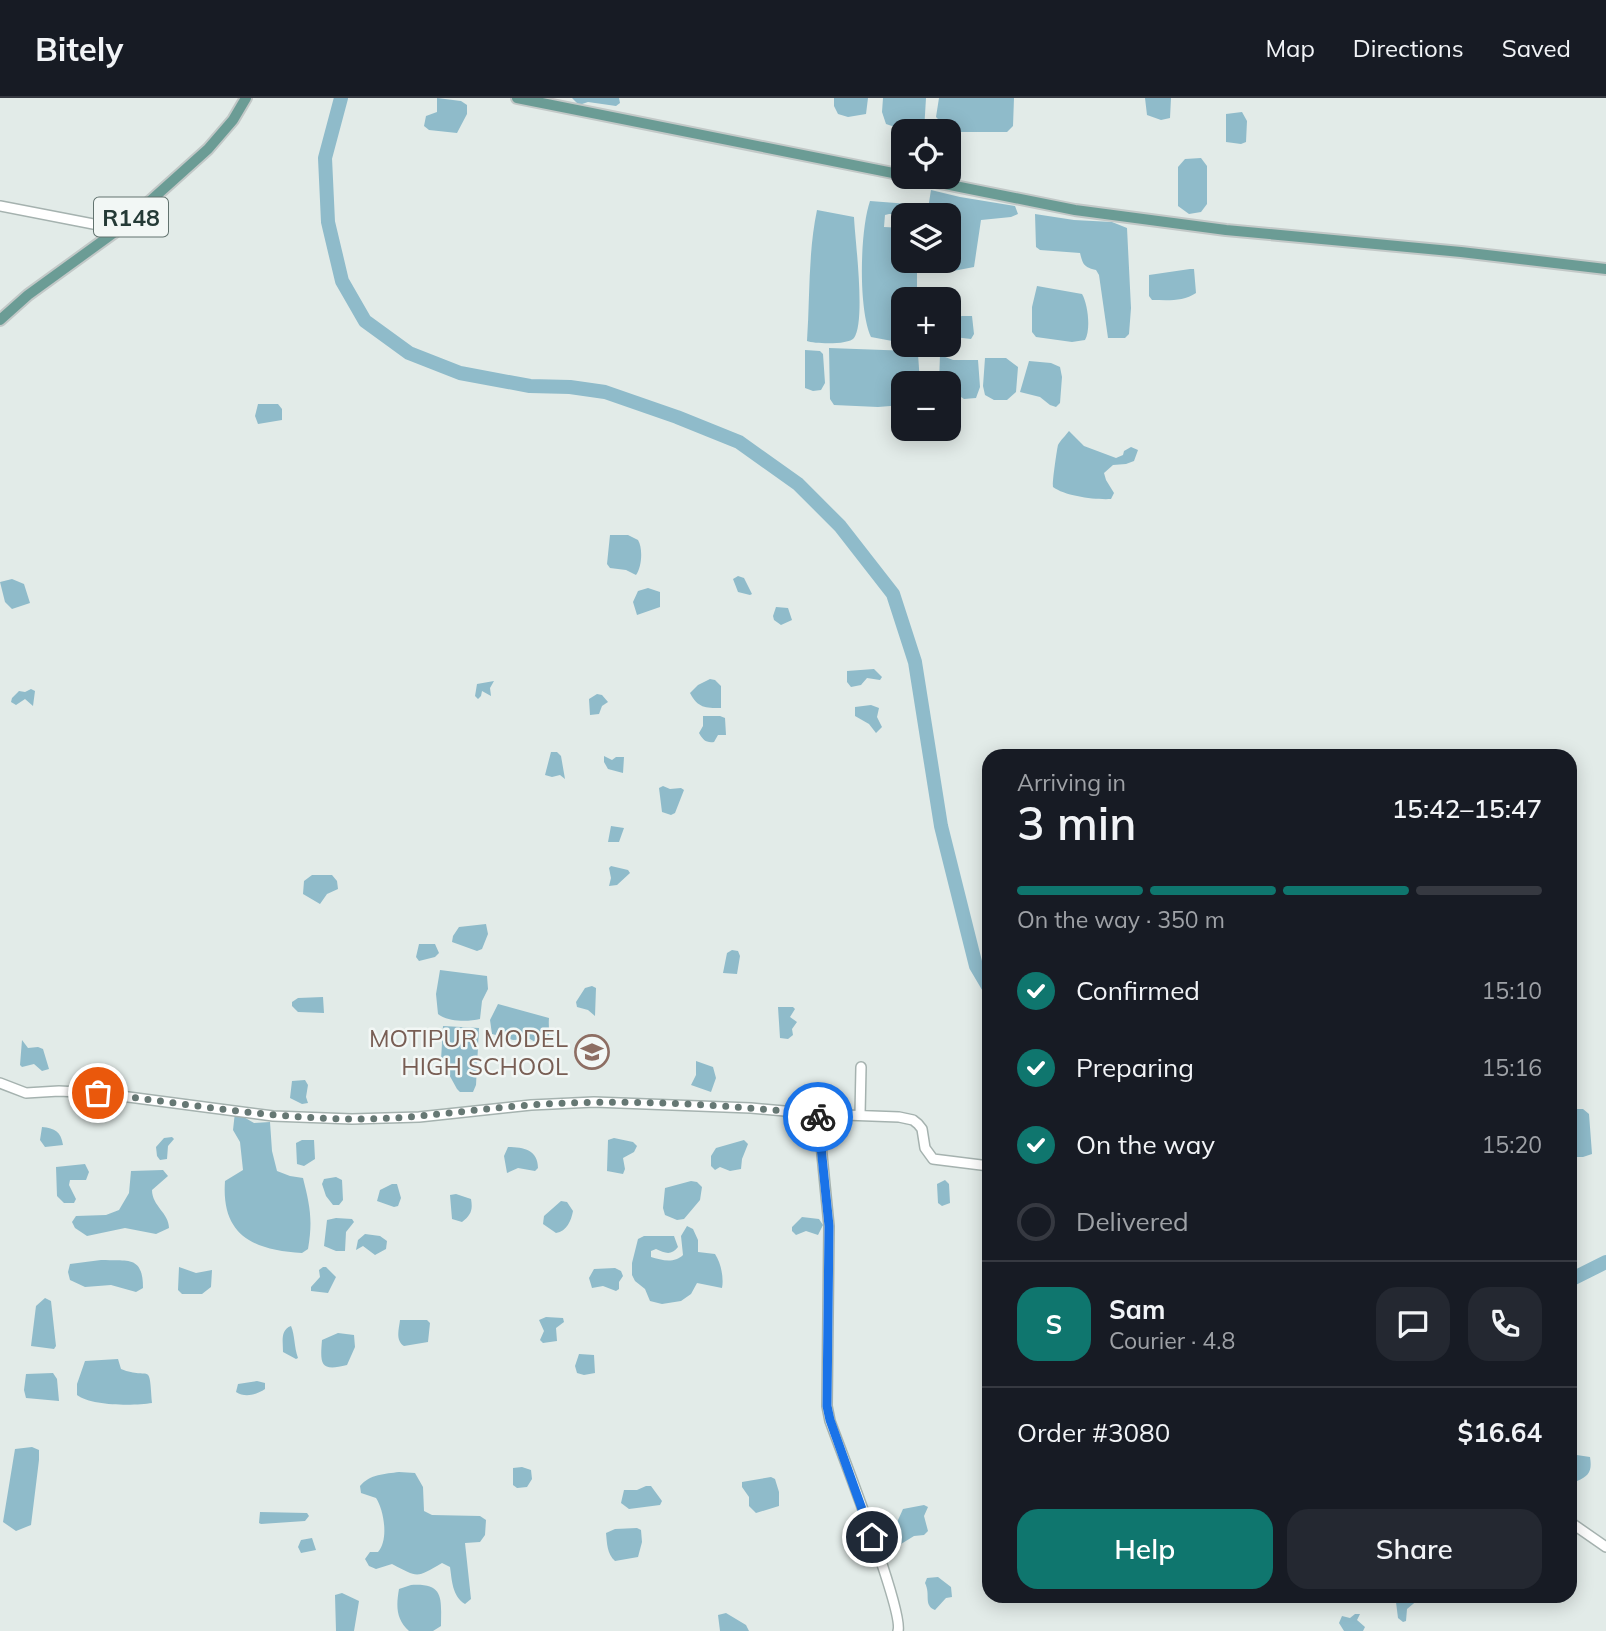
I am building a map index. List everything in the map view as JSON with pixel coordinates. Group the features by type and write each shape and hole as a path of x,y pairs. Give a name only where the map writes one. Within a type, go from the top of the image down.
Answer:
{"main road":[{"name":"R148","path":"0,320 28,295 119,229 208,149 233,120 246,98"},
{"path":"517,98 891,173"},
{"path":"961,187 1102,214 1226,230 1461,251 1606,269"}],"street":[{"path":"0,206 119,229"},
{"path":"860,1115 861,1067"},
{"path":"0,1083 26,1093 98,1093 273,1116 352,1119 419,1117 531,1105 594,1102 860,1115 913,1120 922,1129 925,1148 933,1159 982,1165"},
{"path":"818,1114 829,1226 827,1406 866,1516 900,1626 898,1631"},
{"path":"1577,1527 1606,1547"}],"water":[{"path":"437,98 461,101 467,105 467,114 457,133 429,130 424,126 426,116 437,112"},
{"path":"572,98 619,98 620,103 616,106 588,102 579,105"},
{"path":"834,98 868,98 866,114 848,117 838,114"},
{"path":"883,98 926,98 925,119 891,119 891,126 886,124 882,112"},
{"path":"939,98 1014,98 1013,126 1007,132 961,132 961,119 936,117"},
{"path":"1145,98 1171,98 1170,118 1161,120 1147,115"},
{"path":"1242,112 1247,121 1246,142 1226,142 1226,114"},
{"path":"1201,158 1207,166 1207,204 1201,212 1189,214 1178,206 1178,167 1185,159"},
{"path":"931,190 1015,206 1018,214 981,220 974,267 961,269 961,203 929,203"},
{"path":"870,201 896,203 891,203 891,214 885,215 884,227 891,227 891,273 917,273 917,287 891,287 891,341 871,337 867,324 862,289 862,249"},
{"path":"817,210 854,217 859,315 854,338 846,342 807,341 811,259"},
{"path":"1035,214 1112,222 1127,228 1131,308 1129,334 1125,338 1108,338 1099,275 1096,270 1085,265 1080,253 1040,250 1036,247"},
{"path":"1194,269 1196,293 1175,300 1152,300 1149,296 1149,275"},
{"path":"1037,286 1082,294 1088,317 1085,340 1072,342 1036,337 1032,332 1032,307"},
{"path":"961,316 972,316 974,334 971,339 961,338"},
{"path":"829,348 891,350 891,357 918,357 919,371 891,371 891,406 834,405 830,399"},
{"path":"805,350 820,351 823,354 825,383 821,390 805,388"},
{"path":"940,357 978,360 980,387 976,398 961,397 961,371 939,371"},
{"path":"985,358 1006,358 1018,367 1016,392 1007,400 994,400 985,395"},
{"path":"1029,361 1051,363 1060,367 1060,403 1056,407 1040,397 1020,392"},
{"path":"258,404 278,404 282,409 282,420 258,424 255,416"},
{"path":"1069,431 1084,446 1116,458 1131,447 1138,450 1134,461 1113,465 1104,473 1114,493 1111,499 1080,497 1053,487 1058,445"},
{"path":"610,535 628,535 638,540 641,558 636,575 626,570 610,568 607,564"},
{"path":"738,576 744,578 752,594 738,592 733,579"},
{"path":"12,579 24,584 30,603 12,609 5,602 0,582"},
{"path":"648,588 660,592 660,607 637,615 633,602 638,591"},
{"path":"776,607 788,608 792,620 781,625 774,620"},
{"path":"874,669 882,677 880,680 867,678 861,685 851,687 847,682 847,671"},
{"path":"710,679 721,686 721,708 702,706 690,693"},
{"path":"494,681 490,688 491,696 482,691 478,699 475,696 477,684"},
{"path":"19,691 35,691 33,706 25,699 16,705 11,702"},
{"path":"597,694 602,695 608,702 602,706 599,714 590,715 589,699"},
{"path":"871,705 879,708 877,717 882,727 876,733 869,724 855,716 855,707"},
{"path":"703,716 725,718 726,735 718,735 714,742 703,739 699,733 703,726"},
{"path":"551,752 557,752 561,756 565,779 560,775 545,775"},
{"path":"604,756 612,760 624,757 623,773 608,769"},
{"path":"663,786 684,790 675,813 671,815 662,812 659,788"},
{"path":"611,826 624,828 619,842 608,842"},
{"path":"611,866 628,870 630,873 617,885 609,886"},
{"path":"312,875 332,875 337,881 338,889 327,894 320,904 303,894 304,881"},
{"path":"486,924 488,934 482,949 477,951 452,942 459,927"},
{"path":"419,944 435,944 439,953 435,957 419,961 416,957"},
{"path":"738,951 740,956 737,974 723,973 727,953"},
{"path":"440,970 487,976 488,989 482,1001 480,1019 458,1021 438,1014 436,994"},
{"path":"585,988 596,988 595,1016 588,1010 577,1007 576,1002"},
{"path":"323,997 324,1013 298,1012 292,1006 292,1002 298,998"},
{"path":"498,1004 549,1018 547,1046 543,1047 530,1039 513,1040 492,1034 490,1020"},
{"path":"778,1007 795,1009 790,1017 797,1022 792,1029 793,1035 788,1039 780,1038"},
{"path":"443,1026 479,1028 476,1085 473,1092 460,1092 457,1089 441,1060"},
{"path":"22,1040 28,1048 43,1049 49,1069 42,1071 34,1064 22,1067 20,1065"},
{"path":"696,1061 713,1067 716,1078 711,1092 691,1085 696,1075"},
{"path":"305,1080 308,1085 308,1103 302,1104 290,1098 292,1081"},
{"path":"1577,1109 1583,1109 1589,1114 1592,1154 1577,1157"},
{"path":"235,1112 254,1123 270,1122 272,1151 277,1171 303,1178 309,1205 310,1239 308,1249 302,1253 255,1243 244,1237 229,1215 225,1200 225,1181 243,1170 240,1142 233,1130"},
{"path":"42,1127 57,1132 63,1145 45,1147 40,1140"},
{"path":"164,1138 174,1139 168,1146 167,1159 160,1160 156,1147"},
{"path":"614,1138 633,1142 637,1146 634,1152 623,1158 623,1174 607,1171 608,1140"},
{"path":"314,1140 315,1159 304,1166 297,1164 296,1143"},
{"path":"744,1140 748,1144 741,1169 730,1171 720,1167 715,1170 711,1166 711,1156 716,1148"},
{"path":"508,1147 533,1153 538,1168 535,1171 518,1168 507,1173 504,1156"},
{"path":"85,1164 89,1172 86,1180 70,1180 69,1185 76,1199 74,1203 64,1203 57,1196 56,1167"},
{"path":"163,1170 168,1176 152,1190 169,1228 156,1234 125,1228 87,1236 75,1228 72,1222 76,1216 106,1215 119,1210 129,1193 131,1171"},
{"path":"336,1177 342,1180 343,1200 339,1205 333,1205 322,1184 324,1179"},
{"path":"945,1180 949,1184 950,1203 942,1206 938,1203 937,1184"},
{"path":"691,1181 702,1187 700,1200 684,1219 677,1220 665,1215 665,1188"},
{"path":"397,1184 401,1198 398,1206 394,1207 377,1201 380,1190"},
{"path":"456,1194 471,1199 471,1212 462,1222 452,1219 450,1195"},
{"path":"561,1201 567,1202 573,1211 568,1225 556,1233 543,1224 544,1216"},
{"path":"802,1217 819,1219 823,1225 818,1235 806,1231 796,1235 792,1231 792,1227"},
{"path":"352,1219 354,1222 346,1232 345,1251 324,1246 327,1220"},
{"path":"687,1226 693,1229 698,1240 698,1252 715,1254 722,1275 722,1288 697,1283 691,1294 681,1301 662,1304 650,1301 645,1289 632,1275 638,1239 644,1236 674,1236 678,1247 673,1252 656,1249 651,1251 651,1257 676,1260 683,1255 681,1236"},
{"path":"365,1234 380,1236 387,1241 386,1249 375,1255 363,1246 356,1250 358,1240"},
{"path":"101,1260 126,1261 137,1265 143,1288 136,1292 111,1285 85,1287 70,1280 70,1264"},
{"path":"179,1267 196,1273 212,1270 211,1287 202,1294 182,1294 178,1290"},
{"path":"323,1267 336,1277 328,1293 311,1291 311,1287 320,1277 319,1270"},
{"path":"615,1268 621,1271 623,1276 619,1289 616,1291 603,1286 592,1288 589,1278 594,1269"},
{"path":"45,1298 51,1301 56,1346 54,1349 31,1346 36,1306"},
{"path":"546,1317 563,1318 564,1322 556,1328 557,1341 543,1343 540,1340 544,1331 539,1320"},
{"path":"400,1320 427,1320 430,1323 428,1342 404,1346 401,1344 398,1331"},
{"path":"291,1326 298,1358 296,1359 283,1352 284,1333"},
{"path":"338,1333 354,1335 355,1347 347,1365 327,1366 321,1355 322,1340"},
{"path":"579,1354 594,1355 595,1373 577,1373 575,1366"},
{"path":"118,1359 121,1369 149,1376 152,1403 102,1403 77,1395 77,1384 85,1361"},
{"path":"53,1373 57,1379 59,1401 26,1398 26,1374"},
{"path":"257,1381 265,1383 265,1389 250,1395 236,1392 238,1384"},
{"path":"32,1447 39,1450 39,1460 31,1525 16,1531 3,1522 15,1449"},
{"path":"1577,1455 1590,1457 1591,1466 1585,1477 1577,1481"},
{"path":"513,1468 531,1470 532,1479 527,1487 517,1488 513,1485"},
{"path":"399,1472 415,1473 423,1487 424,1511 432,1515 480,1516 486,1520 485,1535 480,1542 465,1543 471,1599 465,1604 455,1592 450,1567 442,1563 422,1574 413,1574 392,1564 376,1569 369,1566 365,1559 370,1552 378,1552 381,1547 384,1525 376,1498 361,1493 360,1486 373,1477"},
{"path":"771,1477 775,1479 779,1492 779,1506 756,1513 749,1506 749,1497 742,1487 742,1482"},
{"path":"651,1486 662,1501 660,1505 629,1509 621,1503 624,1490 637,1490"},
{"path":"924,1505 928,1507 924,1516 928,1531 901,1544 895,1543 894,1529 903,1509"},
{"path":"260,1512 307,1513 309,1516 305,1521 261,1524"},
{"path":"615,1529 641,1530 642,1542 638,1557 615,1561 609,1552 606,1533"},
{"path":"312,1538 316,1550 301,1553 298,1547 301,1540"},
{"path":"938,1577 951,1587 952,1597 946,1598 935,1610 929,1605 925,1583 927,1578"},
{"path":"411,1585 430,1587 439,1595 441,1626 433,1631 409,1631 399,1617 399,1589"},
{"path":"342,1593 359,1601 354,1631 336,1631 335,1595"},
{"path":"1396,1603 1414,1603 1407,1609 1406,1621 1398,1618"},
{"path":"726,1613 746,1625 749,1631 720,1631 718,1615"},
{"path":"1360,1614 1357,1620 1365,1627 1363,1631 1344,1631 1339,1623 1342,1616 1350,1618"}],"waterway":[{"path":"341,98 325,158 328,222 342,281 365,321 409,353 460,373 530,386 570,387 605,392 739,442 798,484 840,526 893,594 915,662 941,826 976,966 982,976"},
{"path":"1577,1276 1606,1262"}],"way so far":[{"path":"98,1093 273,1116 352,1119 419,1117 531,1105 594,1102 751,1108 818,1114 818,1117"}],"place":[{"name":"MOTIPUR MODEL HIGH SCHOOL","path":"592,1052"}],"route":[{"path":"818,1117 829,1226 827,1406 872,1537"}]}
